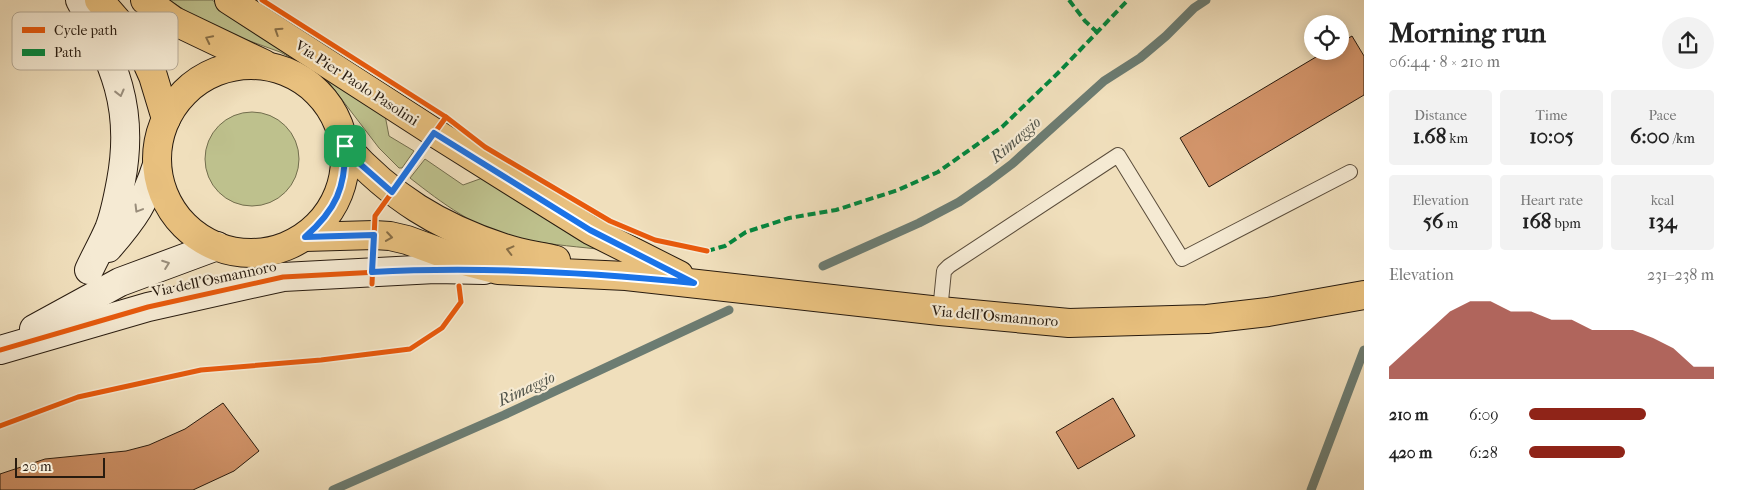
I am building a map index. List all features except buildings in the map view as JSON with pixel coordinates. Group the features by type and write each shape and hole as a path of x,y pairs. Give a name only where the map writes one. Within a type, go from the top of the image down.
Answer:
{"main road":[{"path":"99,0 109,12"},
{"path":"145,0 162,12"},
{"name":"Via Pier Paolo Pasolini","path":"229,0 426,128 590,230 694,283"},
{"path":"178,23 270,67"},
{"name":"Via dell'Osmannoro","path":"238,66 270,67 291,74 305,82 328,103 339,124 345,146 345,167 341,187 333,206 321,223 305,237 284,247 262,252 239,252 217,246 201,238 187,228 175,214 160,182 157,164 159,141 166,119 184,93 209,75 238,66"},
{"path":"150,70 166,119"},
{"name":"Via dell'Osmannoro","path":"345,146 359,163 392,192 433,220 506,249 626,276"},
{"name":"Via dell'Osmannoro","path":"305,237 390,236 407,240 464,261 498,270 626,276 940,311 1069,323 1207,319 1268,312 1357,296"}],"street":[{"path":"80,0 86,12"},
{"path":"89,270 109,229 118,199 126,155 126,115 114,70"},
{"name":"Via dell'Osmannoro","path":"48,320 130,223 147,195 157,164"},
{"name":"Via dell'Osmannoro","path":"0,350 48,320 120,282 217,246"},
{"name":"Via dell'Osmannoro","path":"0,350 148,307 283,277 435,269 498,270"}],"lane":[{"path":"940,311 944,271 949,266 1118,154 1182,258 1350,172"}],"green space":[{"path":"169,0 212,0 384,110 389,136 414,151 402,168 399,168 379,148 330,84 317,72 280,52 222,31 195,17"},
{"path":"252,112 270,116 285,126 295,141 299,159 295,177 285,192 270,202 252,206 234,202 219,192 209,177 205,159 209,141 219,126 234,116"},
{"path":"425,159 463,185 488,176 597,249 517,238 474,222 447,206 410,178"}],"waterway":[{"name":"Rimaggio","path":"823,266 919,223 959,202 988,182 1012,164 1104,81 1140,58 1166,36 1194,8 1206,0"},
{"name":"Rimaggio","path":"333,490 504,415 729,310"},
{"path":"1311,490 1364,350"}],"marked path":[{"path":"1069,0 1085,21 1098,33"},
{"path":"707,251 725,246 746,232 789,218 836,210 898,190 938,172 1002,127 1058,73 1128,0"}],"cycle path":[{"path":"262,0 446,117 485,147 610,221 655,240 707,251"},
{"path":"372,284 375,216 446,117"},
{"path":"0,350 148,307 283,277 435,269 498,270"},
{"path":"0,426 78,397 201,370 321,360 410,349 442,328 461,302 459,286"}],"route":[{"path":"434,133 590,230 694,283 626,276 498,270 435,269 372,272 374,235 305,237 321,223 333,206 341,187 345,167 345,146 359,163 392,192 434,133"}]}
